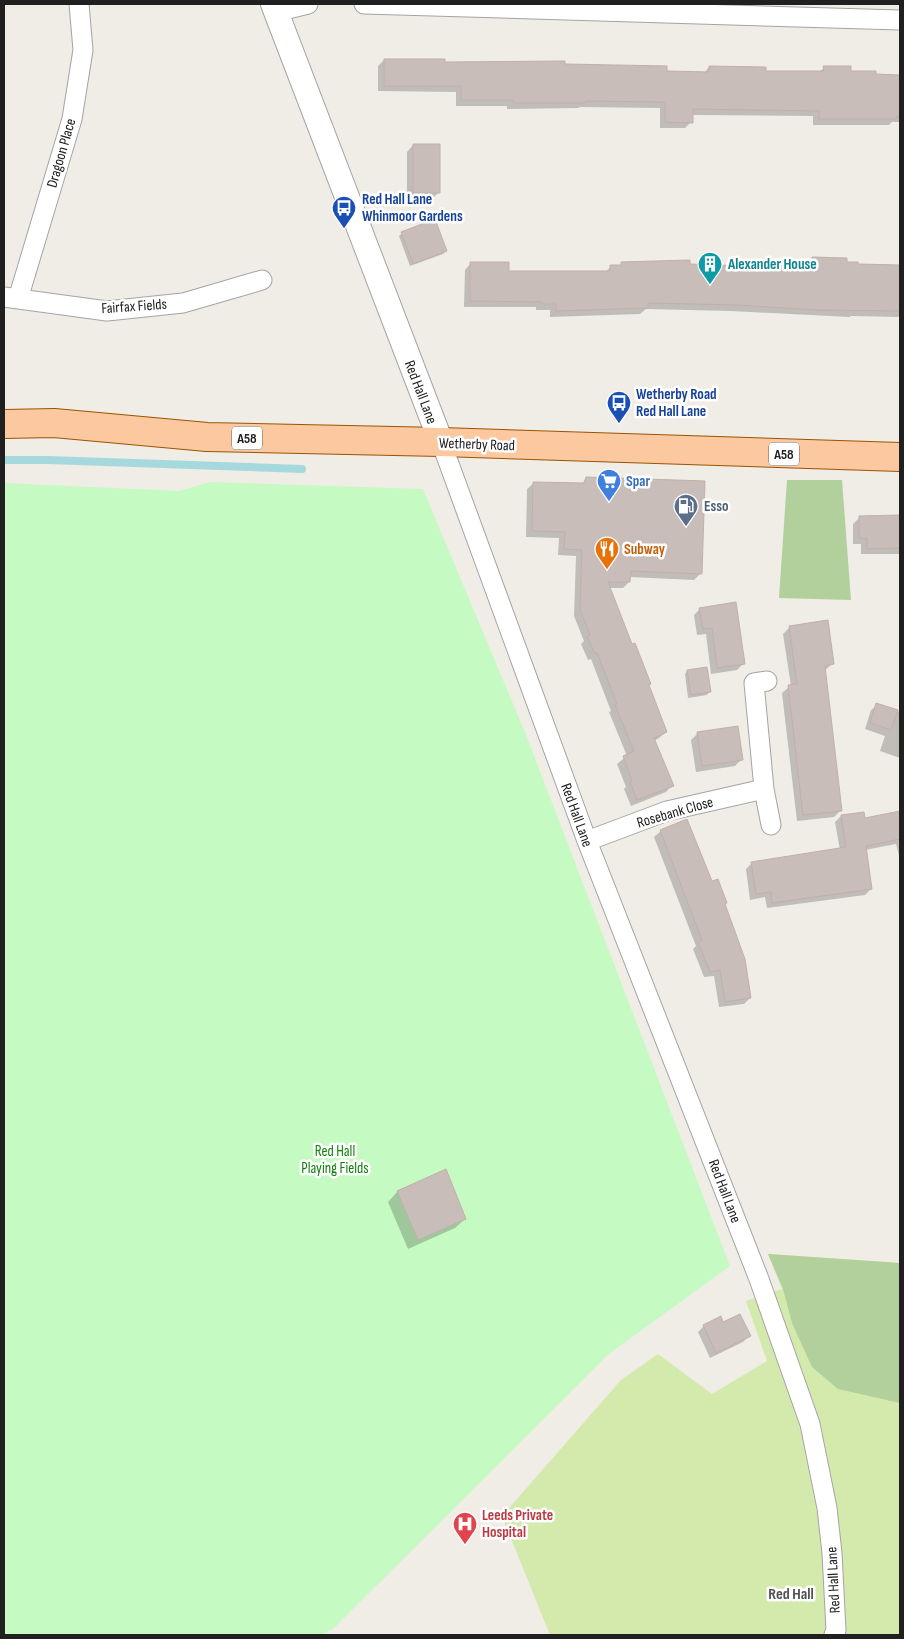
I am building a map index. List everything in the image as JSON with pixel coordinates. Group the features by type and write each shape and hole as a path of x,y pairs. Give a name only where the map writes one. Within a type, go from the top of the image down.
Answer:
{"main road":[{"name":"Wetherby Road","path":"4,406 54,423"},
{"name":"Wetherby Road","path":"4,424 54,423 207,437 440,442 900,457"}],"street":[{"name":"Dragoon Place","path":"11,298 72,119 83,50 79,4"},
{"path":"275,8 308,4"},
{"path":"364,4 516,6 900,20"},
{"name":"Red Hall Lane","path":"275,8 440,442 587,841 759,1279 810,1424 827,1508 832,1553 836,1630 834,1635"},
{"name":"Fairfax Fields","path":"11,298 107,311 183,303 262,280"},
{"path":"767,681 754,683 764,789 770,825"},
{"name":"Rosebank Close","path":"587,841 668,811 764,789"}],"green space":[{"path":"787,480 842,480 851,600 779,598"},
{"name":"Red Hall Playing Fields","path":"210,482 423,489 526,735 730,1266 610,1353 333,1629 321,1635 4,1635 4,483 179,491"},
{"path":"768,1254 900,1263 900,1635 550,1635 502,1516 621,1380 658,1354 712,1394 767,1361 746,1301 782,1289"},
{"path":"768,1254 900,1263 900,1403 838,1389 812,1367 792,1323 783,1289"}],"building":[{"path":"384,59 445,59 445,62 565,61 565,64 667,66 667,71 709,72 709,66 766,67 766,71 824,71 823,66 851,66 851,71 876,71 876,74 900,75 900,116 897,116 896,119 819,119 819,111 693,109 693,123 665,122 665,102 585,101 585,103 513,103 513,100 461,100 461,86 384,86"},
{"path":"413,144 440,144 440,193 413,193"},
{"path":"435,219 447,251 413,264 401,232"},
{"path":"812,257 847,258 847,262 858,262 858,264 900,265 900,311 815,310 738,305 648,303 648,308 556,311 556,304 542,304 542,302 470,301 470,262 509,262 509,271 610,271 610,265 621,265 621,262 690,260 690,264 745,266 745,262 812,266"},
{"path":"586,477 705,481 702,574 631,571 630,582 608,582 632,644 635,643 667,732 654,738 674,786 637,800 623,756 634,751 615,705 617,704 597,653 595,654 587,636 590,635 580,609 582,550 564,549 565,532 532,531 533,482 584,483"},
{"path":"900,515 900,548 867,549 867,538 859,538 859,516"},
{"path":"736,602 745,664 717,668 712,628 703,629 699,608"},
{"path":"828,620 834,664 825,666 842,811 803,815 788,685 797,684 789,626"},
{"path":"707,667 711,692 691,695 687,670"},
{"path":"876,703 898,710 891,730 870,723"},
{"path":"738,726 743,760 702,766 697,732"},
{"path":"900,811 900,839 866,846 872,889 772,903 771,892 756,894 751,862 846,847 841,815 864,812 865,818"},
{"path":"687,819 712,881 718,879 727,903 725,904 745,959 751,998 725,1002 720,970 710,972 698,942 702,940 660,830"},
{"path":"446,1169 466,1219 418,1240 397,1191"},
{"path":"740,1314 751,1336 716,1353 703,1325 721,1316 723,1322"}],"waterway":[{"path":"4,460 302,469"}],"place":[{"name":"Red Hall Lane Whinmoor Gardens","path":"344,229"},
{"name":"Alexander House","path":"710,285"},
{"name":"Wetherby Road Red Hall Lane","path":"619,424"},
{"name":"Spar","path":"609,502"},
{"name":"Esso","path":"686,527"},
{"name":"Subway","path":"607,570"},
{"name":"Leeds Private Hospital","path":"465,1545"}],"district":[{"name":"Red Hall","path":"791,1593"}]}
